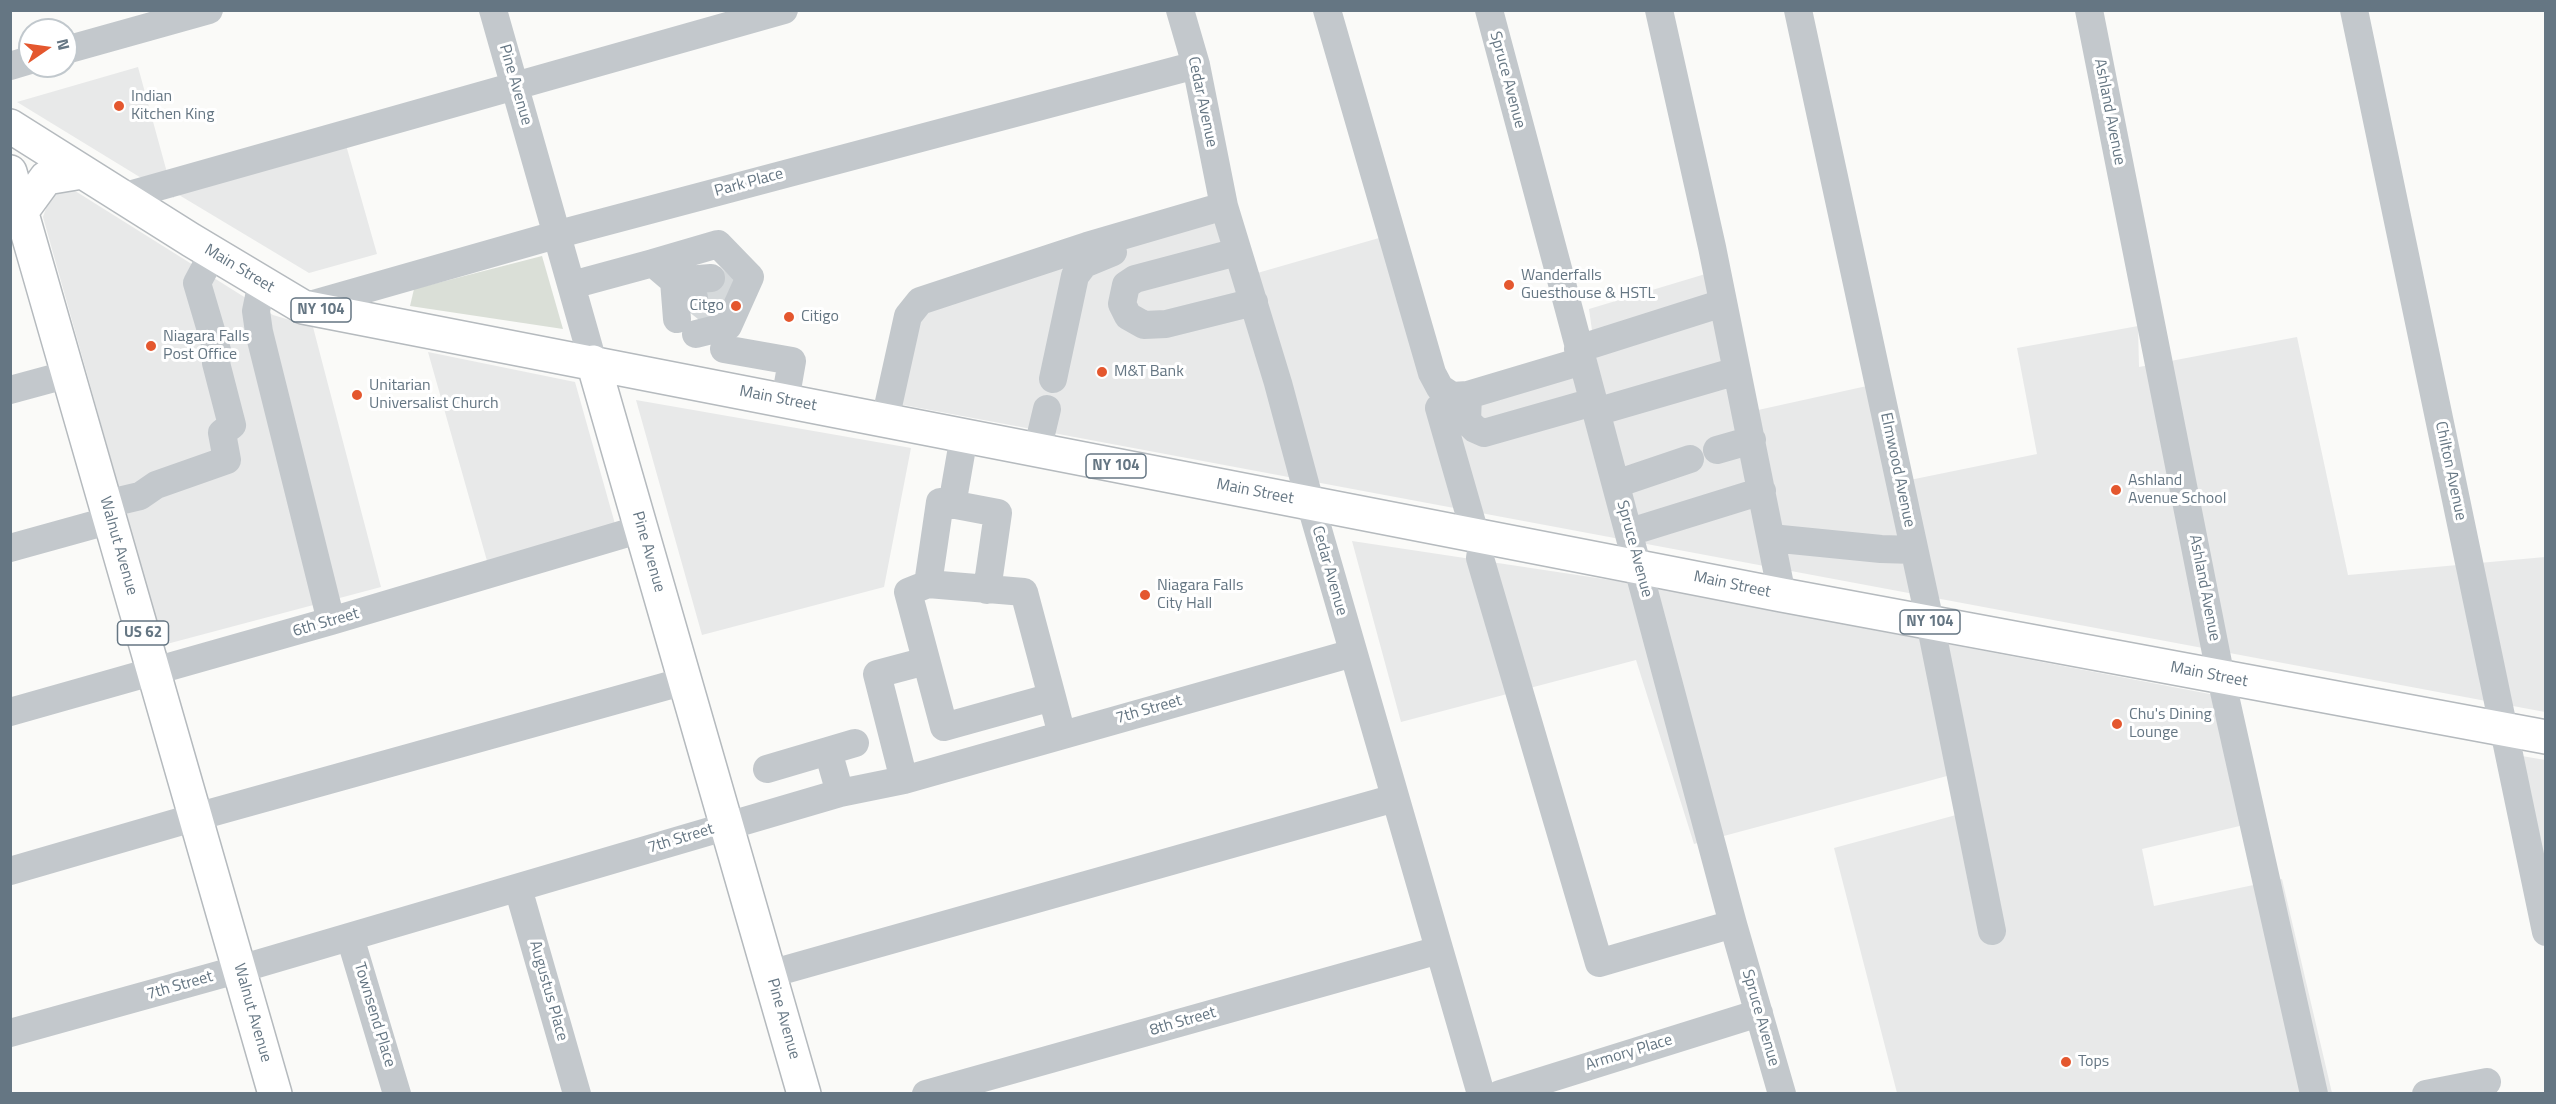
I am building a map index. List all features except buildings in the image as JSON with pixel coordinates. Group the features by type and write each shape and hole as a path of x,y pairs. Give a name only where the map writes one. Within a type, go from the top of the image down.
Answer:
{"main road":[{"name":"Main Street","path":"10,126 303,307 1480,537 1640,566 1782,596 2546,737"},
{"name":"Walnut Avenue","path":"10,172 20,222 69,374 275,1094"},
{"path":"20,222 46,178 82,172"},
{"name":"Pine Avenue","path":"593,362 804,1094"}],"street":[{"path":"78,47 209,10"},
{"name":"Pine Avenue","path":"493,10 559,234 593,362"},
{"path":"122,197 784,10"},
{"name":"Cedar Avenue","path":"1180,10 1196,64 1226,213 1254,302 1481,1094"},
{"path":"1327,10 1432,373 1440,388 1452,396 1468,395 1723,303"},
{"name":"Spruce Avenue","path":"1489,10 1580,355 1640,566 1733,924 1781,1090"},
{"path":"1659,10 1752,440 1782,596"},
{"name":"Elmwood Avenue","path":"1798,10 1930,622 1992,931"},
{"name":"Ashland Avenue","path":"2089,10 2221,678 2314,1094"},
{"name":"Chilton Avenue","path":"2354,10 2504,729 2540,877 2546,932"},
{"name":"Park Place","path":"303,307 559,234 1196,64"},
{"path":"1053,379 1075,276 1083,264 1097,257 1226,213"},
{"path":"885,420 908,316 920,301 1076,250 1226,213"},
{"path":"572,285 718,244 750,277 705,310"},
{"path":"1237,252 1135,279 1126,285 1122,304 1128,316 1144,325 1166,324 1254,302"},
{"path":"10,548 109,512 156,485 227,460 222,433 232,425 216,363 218,354 197,283 213,253"},
{"path":"653,262 705,310 792,361 785,401"},
{"path":"262,282 256,311 259,332 331,621"},
{"path":"705,310 717,387"},
{"path":"1468,395 1467,421 1475,429 1484,433 1737,371"},
{"path":"10,390 69,374"},
{"path":"1439,408 1480,537 1480,558 1599,963 1733,924"},
{"path":"1037,451 1047,409"},
{"path":"952,505 964,436"},
{"path":"1717,450 1752,440"},
{"path":"1616,484 1690,459"},
{"path":"1630,532 1762,491"},
{"path":"928,584 940,502 998,513 987,590"},
{"name":"6th Street","path":"10,712 331,621 641,529"},
{"path":"1771,538 1914,550"},
{"path":"1052,697 944,727 908,592 928,584 1024,592 1052,697 1062,735"},
{"name":"7th Street","path":"10,1033 350,937 728,824 840,793 904,780 1353,653"},
{"path":"904,780 877,674 926,661"},
{"path":"10,871 685,681"},
{"path":"998,712 1009,750"},
{"path":"767,769 855,743"},
{"path":"828,751 840,793"},
{"path":"770,974 1395,798"},
{"name":"Augustus Place","path":"518,888 577,1094"},
{"name":"Townsend Place","path":"350,937 397,1094"},
{"name":"8th Street","path":"926,1094 1439,950"},
{"name":"Armory Place","path":"1500,1094 1759,1013"},
{"path":"2437,1092 2487,1082"}],"shaded area":[{"path":"138,67 174,198 17,102"},
{"path":"346,145 377,254 309,273 174,192"},
{"path":"72,189 273,315 313,327 381,587 163,645 43,217 51,194"},
{"path":"1217,221 1233,280 1386,236 1441,406 1596,359 1589,309 1722,269 1749,412 1876,384 1900,482 2037,454 2017,348 2138,326 2139,367 2297,337 2348,575 2545,557 2545,712 882,401 913,289"},
{"path":"542,256 563,329 410,306 414,289"},
{"path":"428,352 575,382 617,531 489,568"},
{"path":"636,400 911,448 884,587 702,635"},
{"path":"1352,541 1617,581 2215,695 2244,825 2142,849 2154,906 2282,879 2332,1093 1897,1093 1834,848 1956,815 1947,776 1694,844 1636,660 1401,722"},
{"path":"2499,752 2545,760 2545,939"}],"tunnel":[{"path":"711,278 730,294"},
{"path":"694,298 713,313"}],"place":[{"name":"Indian Kitchen King","path":"119,106"},
{"name":"Wanderfalls Guesthouse & HSTL","path":"1509,285"},
{"name":"Citgo","path":"736,306"},
{"name":"Citigo","path":"789,317"},
{"name":"Niagara Falls Post Office","path":"151,346"},
{"name":"M&T Bank","path":"1102,372"},
{"name":"Unitarian Universalist Church","path":"357,395"},
{"name":"Ashland Avenue School","path":"2116,490"},
{"name":"Niagara Falls City Hall","path":"1145,595"},
{"name":"Chu's Dining Lounge","path":"2117,724"},
{"name":"Tops","path":"2066,1062"}]}
